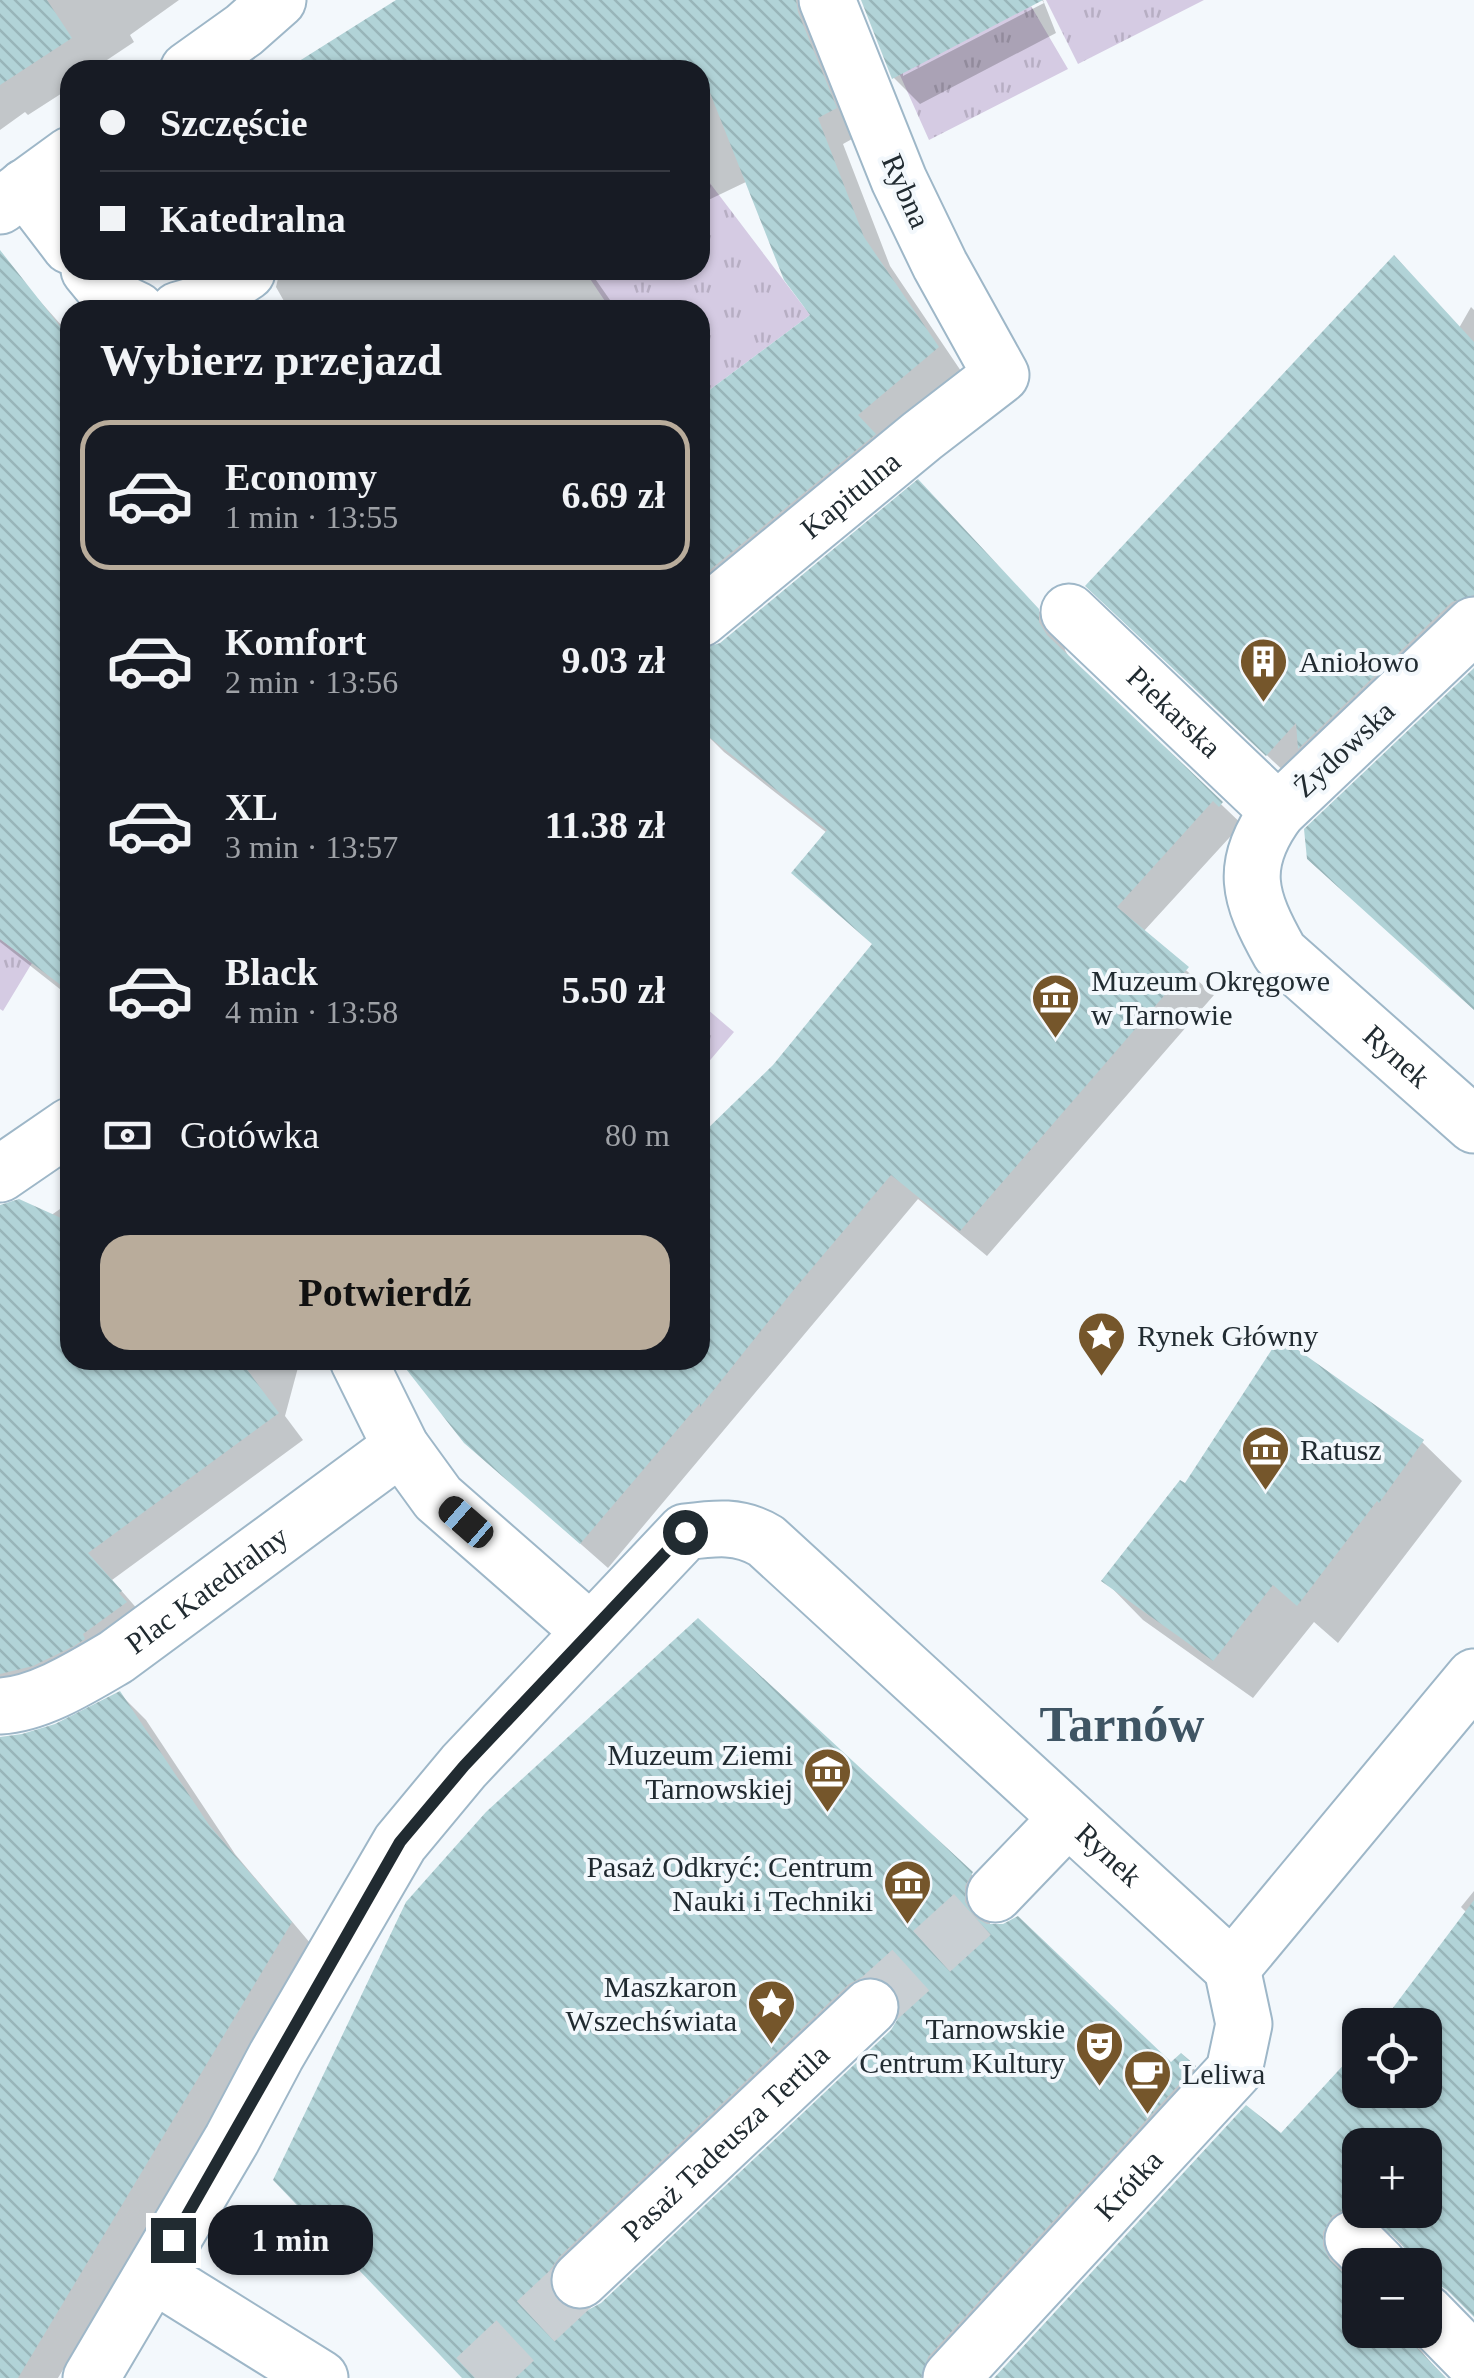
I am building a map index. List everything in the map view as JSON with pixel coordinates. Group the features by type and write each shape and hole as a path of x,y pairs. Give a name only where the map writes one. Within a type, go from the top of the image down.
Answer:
{"street":[{"path":"202,60 278,0"},
{"name":"Rybna","path":"827,0 900,180 940,264 1001,375"},
{"path":"60,162 13,196 60,237"},
{"path":"97,280 116,300"},
{"path":"210,300 255,284"},
{"name":"Kapitulna","path":"710,611 1001,375"},
{"name":"Piekarska","path":"1069,612 1278,811"},
{"name":"Żydowska","path":"1253,892 1250,869 1254,848 1278,811 1474,625"},
{"name":"Rynek","path":"1253,892 1263,923 1280,952 1474,1125"},
{"path":"0,1174 60,1133"},
{"path":"91,2378 400,1842 464,1766 590,1631 438,1498 400,1447 363,1370"},
{"name":"Plac Katedralny","path":"0,1706 14,1705 86,1676 116,1658 400,1447"},
{"name":"Rynek","path":"590,1631 685,1532 732,1528 752,1533 766,1541 1232,1968"},
{"path":"1232,1968 1474,1677"},
{"path":"994,1894 1066,1819"},
{"name":"Krótka","path":"951,2378 1234,2072 1244,2024 1232,1968"},
{"name":"Pasaż Tadeusza Tertila","path":"580,2280 870,2007"},
{"path":"153,2274 320,2378"},
{"path":"1442,2329 1474,2362"}],"green space":[{"path":"1046,0 1204,0 1078,64"},
{"path":"1031,6 1068,69 929,140 899,73"},
{"path":"710,183 810,315 710,390 710,300 604,300 591,280 710,280"},
{"path":"0,939 32,963 3,1011 0,1009"},
{"path":"710,1012 734,1032 710,1060"}],"building":[{"path":"0,0 47,0 72,38 0,85"},
{"path":"396,0 796,0 837,108 818,118 864,237 939,347 858,415 876,434 710,570 710,390 810,315 784,280 710,93 710,60 301,60"},
{"path":"861,0 1043,0 892,79"},
{"path":"0,250 60,326 60,984 0,939"},
{"path":"1394,255 1474,342 1474,595 1452,602 1298,749 1296,723 1266,756 1085,586"},
{"path":"918,479 1039,609 1039,622 1047,635 1223,802 1219,807 1213,801 1117,907 1189,967 960,1231 891,1175 700,1407 700,1403 580,1544 464,1443 407,1370 710,1370 710,1126 773,1065 872,944 791,873 827,830 710,738 710,646 720,643"},
{"path":"1474,668 1474,1010 1307,859 1304,829"},
{"path":"19,1199 60,1217 60,1370 247,1370 279,1413 88,1553 127,1602 83,1634 85,1639 74,1646 33,1666 0,1674 0,1205"},
{"name":"Ratusz","path":"1280,1337 1424,1440 1297,1606 1273,1585 1213,1661 1101,1581 1180,1480 1185,1483"},
{"path":"698,1618 973,1872 965,1886 965,1902 974,1917 987,1924 1003,1924 1018,1916 1171,2062 1181,2053 1196,2066 928,2357 921,2378 462,2378 273,2180 406,1902 486,1812","holes":["864,1976 880,1977 892,1985 900,1999 900,2015 891,2030 601,2303 586,2311 570,2310 558,2302 549,2286 550,2270 559,2257 849,1984"]},
{"path":"120,1691 209,1825 292,1922 18,2378 0,2378 0,1737 55,1724"},
{"path":"1474,1900 1474,2317 1442,2287 1442,2248 1404,2248 1384,2228 1442,2228 1442,2128 1342,2128 1342,2211 1332,2216 1323,2232 1323,2246 1342,2272 1342,2348 1417,2348 1446,2378 994,2378 1246,2105 1281,2133 1342,2067 1342,2108 1442,2108 1442,2008 1393,2008"}],"tunnel":[{"path":"870,2007 995,1894"},
{"path":"475,2378 580,2280"}],"place":[{"name":"Aniołowo","path":"1264,704"},
{"name":"Muzeum Okręgowe w Tarnowie","path":"1056,1040"},
{"name":"Rynek Główny","path":"1102,1378"},
{"name":"Ratusz","path":"1265,1492"},
{"name":"Muzeum Ziemi Tarnowskiej","path":"828,1814"},
{"name":"Pasaż Odkryć: Centrum Nauki i Techniki","path":"908,1926"},
{"name":"Maszkaron Wszechświata","path":"772,2046"},
{"name":"Tarnowskie Centrum Kultury","path":"1100,2088"},
{"name":"Leliwa","path":"1147,2116"}],"district":[{"name":"Tarnów","path":"1122,1723"}],"route":[{"path":"173,2240 400,1842 464,1766 685,1532"}]}
